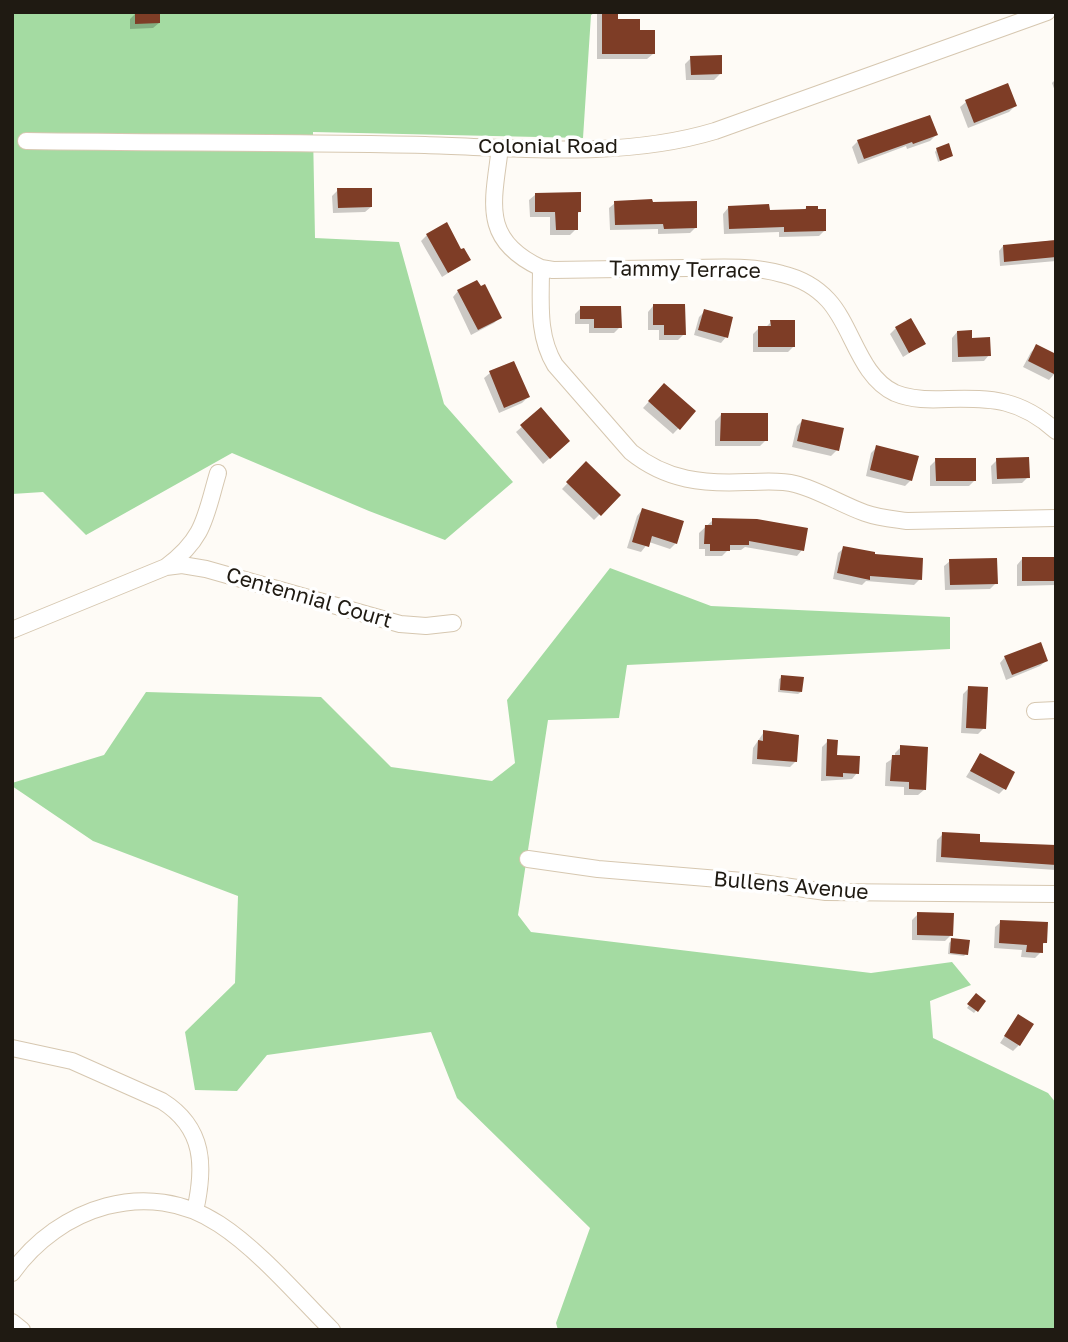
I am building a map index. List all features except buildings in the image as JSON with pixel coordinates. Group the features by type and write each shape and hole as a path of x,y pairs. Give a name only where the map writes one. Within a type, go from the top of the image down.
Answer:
{"street":[{"name":"Colonial Road","path":"26,141 563,150 666,144 685,140 1012,18 1047,12"},
{"name":"Tammy Terrace","path":"500,148 494,201 497,227 503,240 513,251 541,268 727,268 783,274 812,286 825,297 836,310 873,376 895,393 925,400 989,398 1029,412 1056,432"},
{"path":"541,268 542,338 555,365 631,452 661,472 699,482 777,481 797,485 865,513 907,521 1056,518"},
{"path":"12,630 166,567 185,553 196,540 202,526 218,473"},
{"name":"Centennial Court","path":"166,567 183,565 206,569 400,624 426,626 453,623"},
{"path":"1035,710 1056,710"},
{"name":"Bullens Avenue","path":"528,859 598,869 755,882 826,892 1056,894"},
{"path":"12,1048 72,1061 175,1109 190,1129 200,1153 202,1182 195,1212"},
{"path":"12,1273 32,1248 64,1223 99,1207 148,1201 195,1212 219,1224 235,1236 332,1330"},
{"path":"12,1322 22,1330"}],"green space":[{"path":"12,12 596,12 591,15 583,138 313,132 315,238 399,242 444,404 513,482 445,540 232,453 86,535 43,492 12,494"},
{"path":"610,568 711,606 950,617 950,649 627,665 619,718 548,720 518,915 531,932 871,973 952,962 971,985 930,1001 933,1038 1048,1093 1056,1103 1056,1330 558,1330 556,1323 590,1228 457,1098 431,1032 267,1055 237,1091 195,1090 185,1032 235,983 238,896 93,841 12,786 12,783 104,755 146,692 321,697 391,767 492,781 515,763 507,700"}]}
